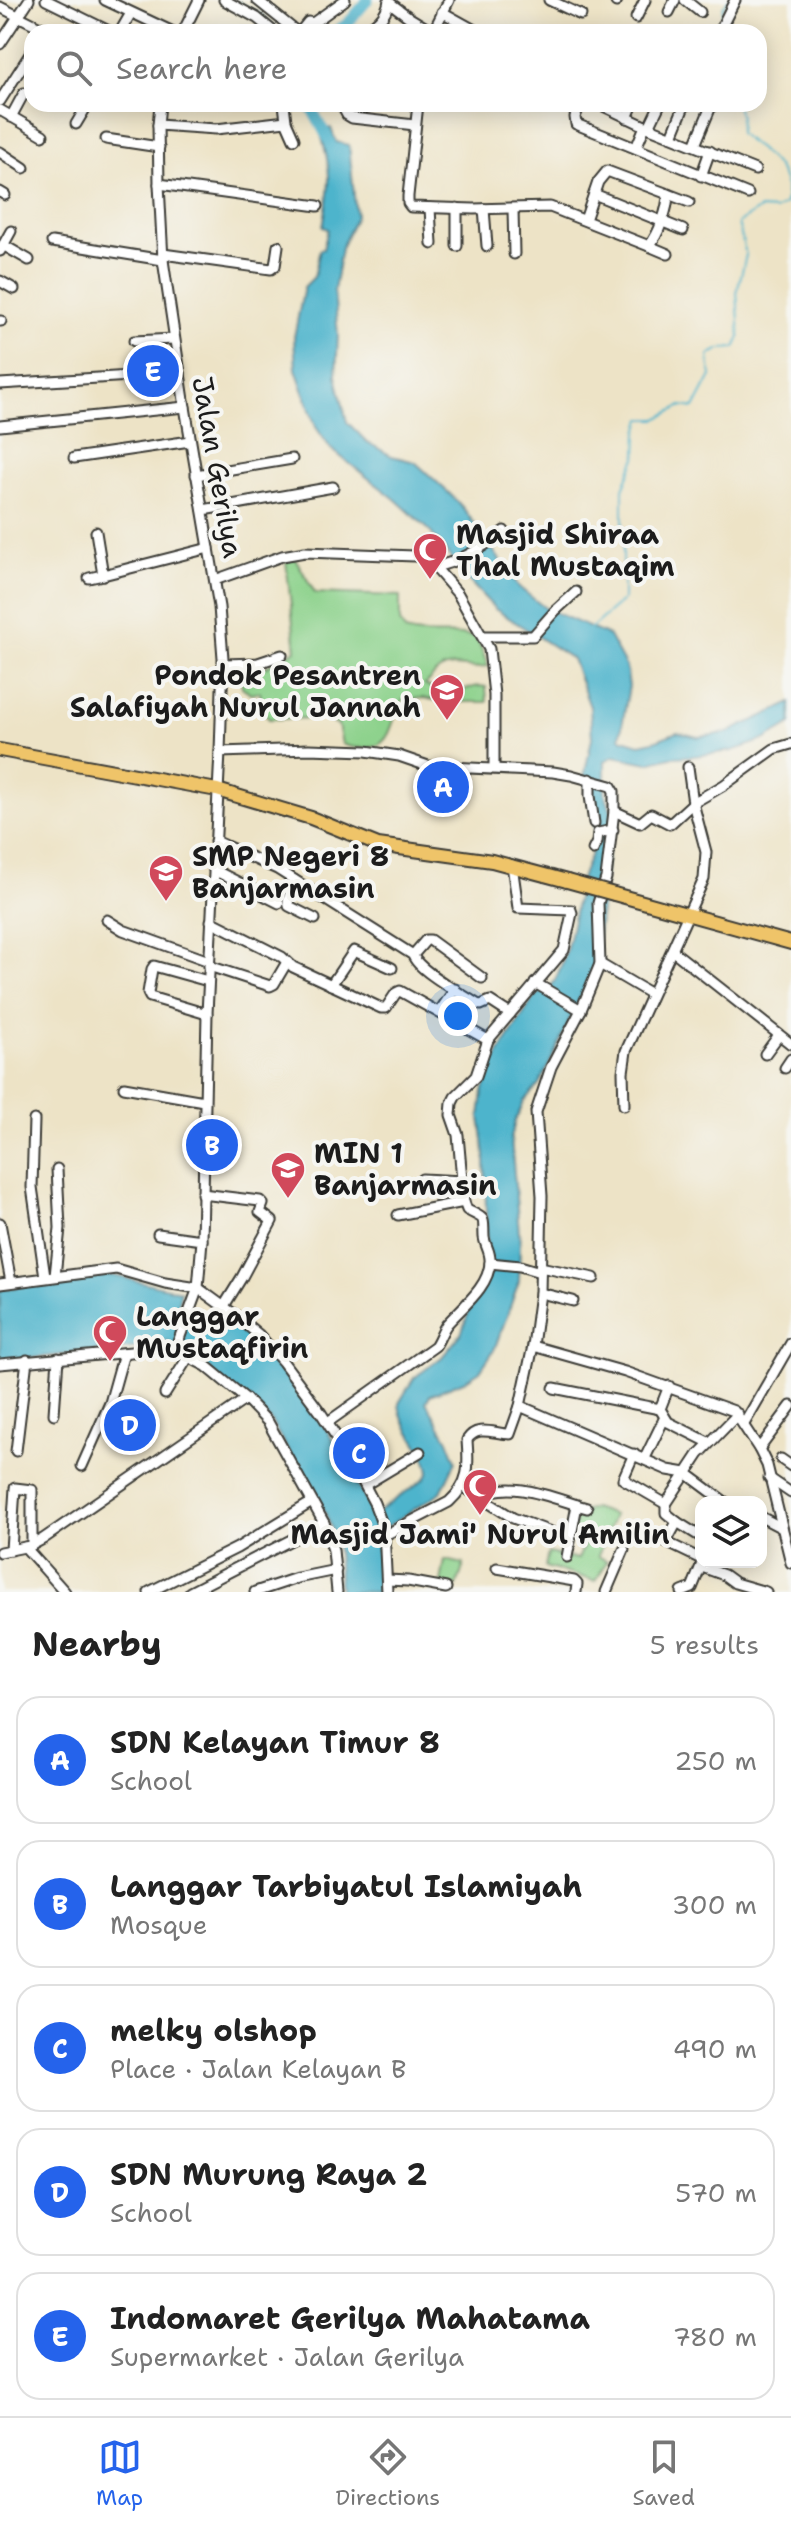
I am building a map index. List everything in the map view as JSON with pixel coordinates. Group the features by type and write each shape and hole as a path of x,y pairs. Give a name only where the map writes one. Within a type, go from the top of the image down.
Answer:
{"main road":[{"path":"0,753 217,790 298,814 378,845 512,865 791,943"}],"street":[{"path":"0,44 29,0"},
{"path":"46,0 95,24"},
{"path":"105,0 155,24"},
{"path":"187,24 199,0"},
{"path":"224,0 264,24"},
{"path":"257,0 288,24"},
{"path":"306,24 345,0"},
{"path":"437,24 449,0"},
{"path":"549,0 581,15"},
{"path":"636,18 645,0"},
{"path":"669,12 675,0"},
{"path":"685,0 700,12"},
{"path":"723,24 735,0"},
{"path":"376,24 387,10 389,1 422,24"},
{"path":"0,7 35,24"},
{"path":"442,12 464,24"},
{"path":"125,24 131,13"},
{"path":"0,101 24,66"},
{"path":"10,86 24,93"},
{"path":"11,117 24,100"},
{"path":"0,110 43,135"},
{"path":"76,124 83,112"},
{"name":"Jalan Gerilya","path":"159,112 163,257 190,441 215,580 223,664 208,981 202,1240 197,1292 177,1346"},
{"path":"285,112 294,139"},
{"path":"345,112 352,118 415,125"},
{"path":"417,112 408,203 411,207 550,207 668,254"},
{"path":"577,112 576,124 748,194"},
{"path":"616,112 755,170"},
{"path":"627,118 630,112"},
{"path":"636,148 655,112"},
{"path":"672,136 682,112"},
{"path":"695,145 709,112"},
{"path":"158,125 216,129 286,121"},
{"path":"106,139 159,147"},
{"path":"701,176 710,151"},
{"path":"0,152 24,168"},
{"path":"585,220 598,182 607,171 689,202"},
{"path":"159,184 318,206"},
{"path":"594,194 683,230"},
{"path":"649,246 669,200 668,194"},
{"path":"430,208 432,244"},
{"path":"457,208 457,246"},
{"path":"484,209 487,246"},
{"path":"513,209 514,254"},
{"path":"11,231 2,248 29,260"},
{"path":"52,242 271,269 275,266 278,246"},
{"path":"0,281 14,289"},
{"path":"134,341 174,339"},
{"path":"0,384 180,373"},
{"path":"0,426 185,407"},
{"path":"74,458 190,441"},
{"path":"196,475 292,459"},
{"path":"203,510 333,487"},
{"path":"434,567 455,561 485,546 504,531"},
{"path":"96,532 103,575"},
{"path":"89,578 209,548"},
{"path":"215,580 282,556 305,552 428,559 465,603 491,657 494,768"},
{"path":"483,636 530,637 576,592"},
{"path":"223,664 258,663 282,655"},
{"path":"614,811 640,823 651,814 670,824 693,803 738,776 774,749 791,744"},
{"path":"220,752 333,749 384,754 428,766 553,772 590,779 613,789 614,811 606,878 598,903 600,964 551,1067 536,1115 542,1196 540,1293 520,1406 510,1434 477,1430 467,1437 468,1465 464,1487 449,1502 384,1532"},
{"path":"624,1105 626,1051 704,879 706,859 688,767"},
{"path":"590,779 597,842 593,850"},
{"path":"596,828 612,831"},
{"path":"215,841 239,850 294,880 413,955 415,961 477,1004 483,1005 489,1000 510,1014"},
{"path":"328,1422 435,1346 444,1327 483,1283 491,1263 489,1248 485,1244 484,1218 467,1210 464,1202 458,1135 451,1115 452,1103 476,1076 488,1040 539,986 565,948 572,912 518,908 512,865"},
{"path":"214,870 279,903"},
{"path":"294,880 288,904 315,919"},
{"path":"107,920 123,930 270,986 287,962"},
{"path":"211,921 331,985 384,1009 400,991 488,1040"},
{"path":"413,955 428,939 482,978"},
{"path":"331,985 354,951 392,968"},
{"path":"673,951 791,1044"},
{"path":"600,964 651,994"},
{"path":"207,1014 160,1001 148,993 154,966 208,981"},
{"path":"539,986 579,1010"},
{"path":"439,1012 455,989"},
{"path":"765,1054 779,1035"},
{"path":"124,1087 204,1101"},
{"path":"34,1120 32,1187 50,1276"},
{"path":"50,1276 60,1228 57,1169"},
{"path":"422,1179 463,1181"},
{"path":"202,1194 260,1201 263,1204 260,1212 272,1219 224,1306"},
{"path":"398,1215 464,1202"},
{"path":"0,1223 11,1282"},
{"path":"158,1234 202,1240"},
{"path":"491,1263 594,1278"},
{"path":"0,1284 116,1269 197,1292 224,1306 259,1335 283,1362 328,1422 365,1485 384,1532 387,1592"},
{"path":"540,1293 573,1301"},
{"path":"744,1424 791,1343"},
{"path":"0,1364 177,1346 217,1374 268,1422 324,1523 333,1550 337,1592"},
{"path":"533,1346 669,1386 738,1414 759,1449 790,1558"},
{"path":"82,1466 131,1351"},
{"path":"165,1394 189,1356"},
{"path":"54,1414 58,1358"},
{"path":"16,1451 27,1360"},
{"path":"645,1458 669,1386"},
{"path":"554,1388 662,1414 708,1442"},
{"path":"0,1552 29,1546 246,1399"},
{"path":"520,1406 668,1470 686,1473 717,1496"},
{"path":"759,1449 791,1406"},
{"path":"695,1533 677,1522 664,1508 708,1442 738,1414"},
{"path":"365,1485 420,1452"},
{"path":"634,1454 623,1479 666,1504"},
{"path":"781,1459 791,1466"},
{"path":"769,1478 791,1493"},
{"path":"464,1487 513,1518 570,1539"},
{"path":"11,1550 15,1488 32,1490 29,1546 62,1591"},
{"path":"480,1496 495,1490 516,1489 582,1506 567,1557"},
{"path":"149,1592 237,1548 312,1502"},
{"path":"767,1520 782,1528"},
{"path":"666,1542 677,1522"},
{"path":"190,1592 324,1523"},
{"path":"647,1533 695,1559"},
{"path":"606,1592 624,1550"},
{"path":"497,1568 574,1581 577,1584 576,1592"},
{"path":"682,1592 692,1588 699,1568"},
{"path":"712,1568 735,1583 766,1592"},
{"path":"724,1575 727,1568"},
{"path":"255,1592 297,1578 336,1570"},
{"path":"387,1580 446,1588"}],"green space":[{"path":"295,558 315,593 400,596 400,622 405,631 477,638 488,666 446,667 425,685 451,692 486,687 487,702 444,702 423,698 403,700 383,742 367,748 342,744 338,725 322,718 269,719 263,711 260,692 250,693 242,687 241,677 244,668 265,667 296,650 286,561"},
{"path":"593,1508 614,1515 598,1556 607,1561 596,1581 545,1567 548,1553 578,1559 588,1537 573,1533 576,1515"},
{"path":"445,1560 464,1564 457,1586 441,1583"}],"water":[{"path":"331,128 336,142 349,145 356,216 341,248 334,291 338,335 336,376 347,422 367,442 392,456 415,462 451,495 520,588 545,608 609,636 626,667 629,686 620,738 640,744 677,732 698,737 727,733 791,703 791,724 764,740 732,751 671,757 648,763 614,756 605,761 605,793 612,813 595,960 548,1067 539,1084 524,1101 511,1138 520,1244 519,1281 494,1350 480,1371 430,1395 426,1402 456,1461 441,1492 377,1533 380,1592 340,1592 336,1540 325,1512 270,1420 189,1353 167,1341 154,1346 0,1361 0,1290 52,1280 111,1275 181,1291 178,1304 209,1318 218,1308 283,1373 327,1430 374,1515 425,1478 429,1471 423,1453 400,1412 399,1403 414,1378 442,1357 461,1334 470,1308 487,1279 485,1155 480,1117 483,1091 500,1051 534,998 539,993 547,993 565,953 581,879 595,837 584,777 592,738 590,707 572,659 495,609 428,529 331,449 316,427 296,369 294,337 304,287 314,277 328,229 323,227 329,169 320,131"}],"waterway":[{"path":"347,24 368,0"},
{"path":"722,17 728,0"},
{"path":"238,2 272,24"},
{"path":"313,112 330,142"},
{"path":"590,629 623,600 623,489 637,455 642,419 657,419 682,406 694,408 711,376 709,355 720,349 735,348 740,337 737,292 746,255 738,223 760,209 775,210 785,204 786,190 779,169 739,133 739,112"}],"place":[{"name":"Indomaret Gerilya Mahatama","path":"153,371"},
{"name":"Masjid Shiraa Thal Mustaqim","path":"430,581"},
{"name":"Pondok Pesantren Salafiyah Nurul Jannah","path":"447,722"},
{"name":"SDN Kelayan Timur 8","path":"443,787"},
{"name":"SMP Negeri 8 Banjarmasin","path":"166,903"},
{"name":"Langgar Tarbiyatul Islamiyah","path":"212,1145"},
{"name":"MIN 1 Banjarmasin","path":"288,1200"},
{"name":"Langgar Mustaqfirin","path":"110,1363"},
{"name":"SDN Murung Raya 2","path":"130,1425"},
{"name":"melky olshop","path":"359,1453"},
{"name":"Masjid Jami' Nurul Amilin","path":"480,1517"}]}
